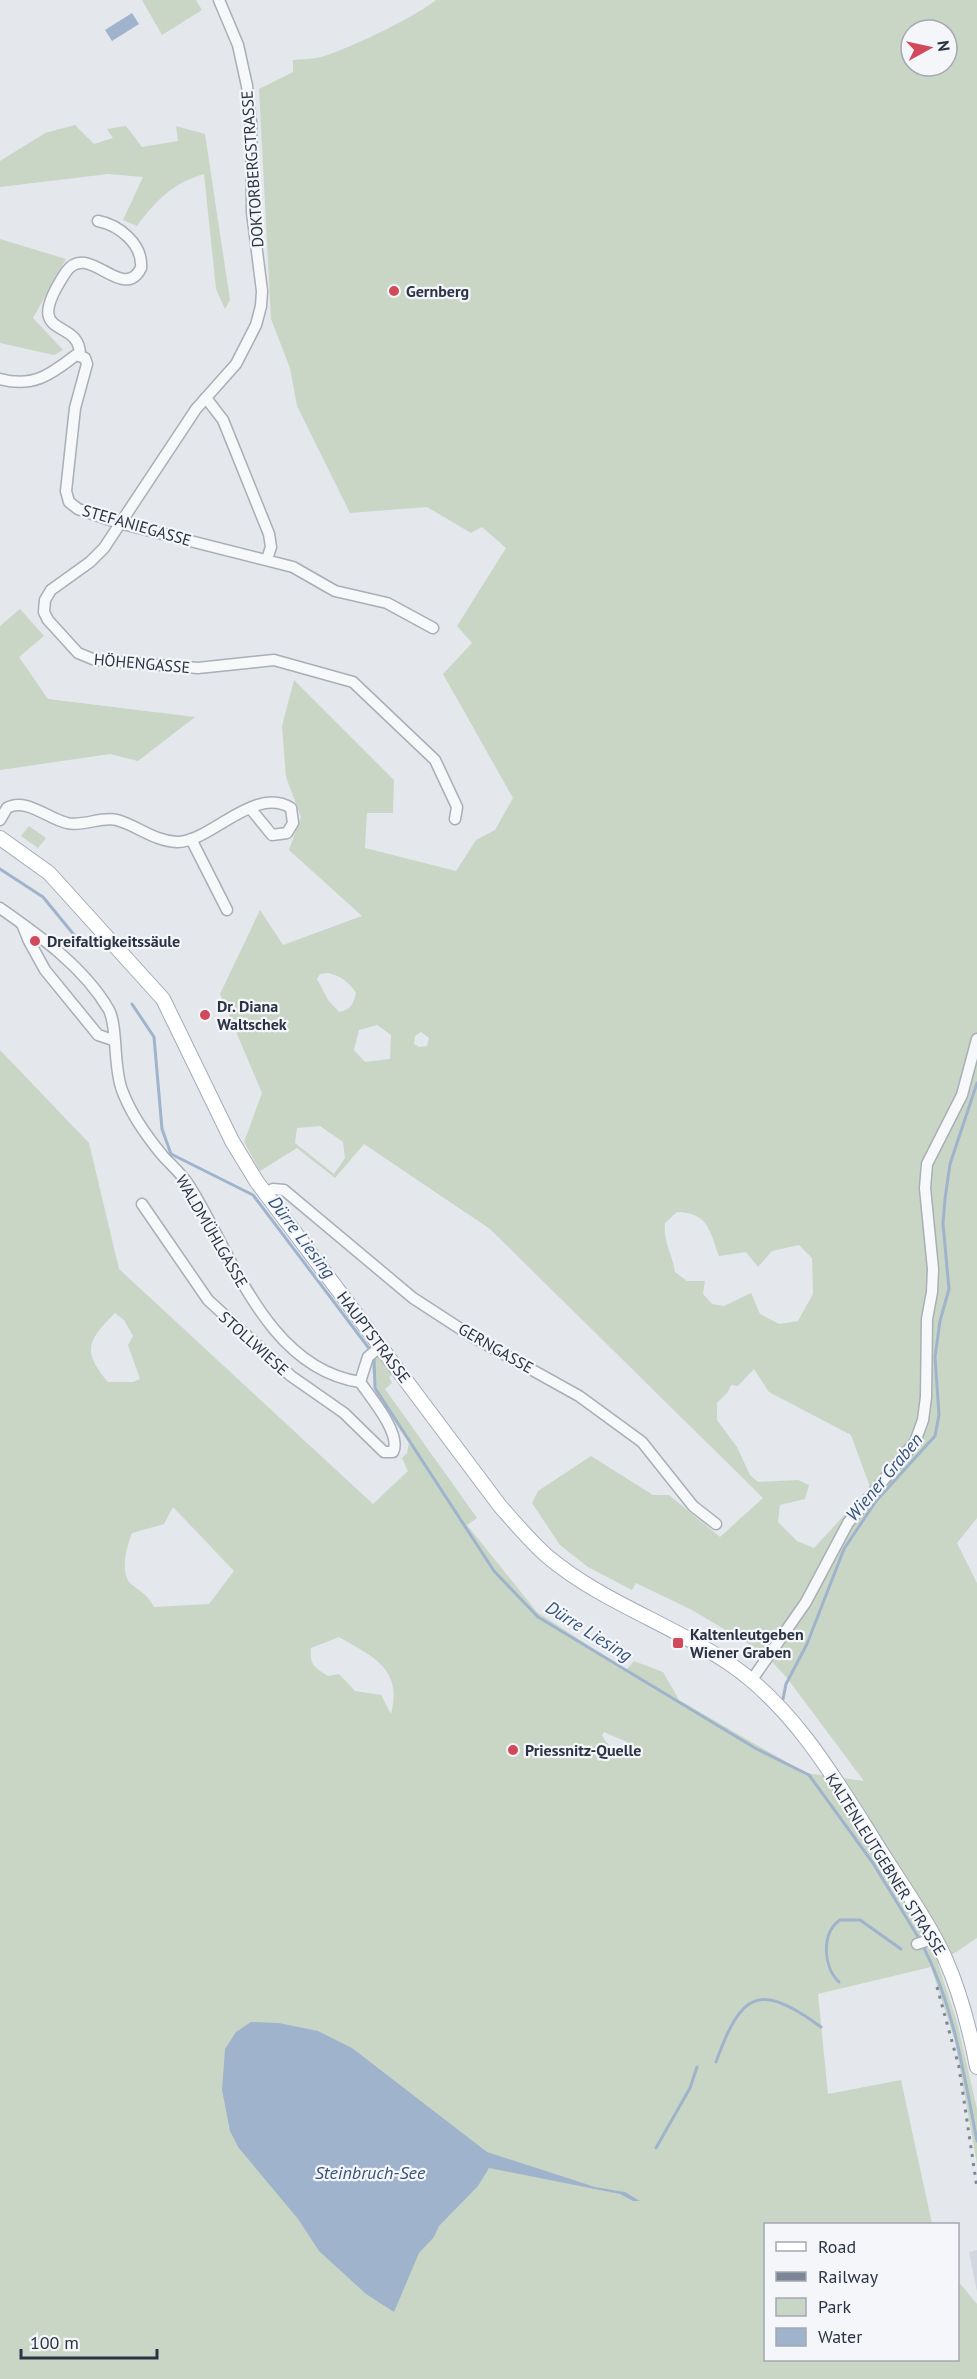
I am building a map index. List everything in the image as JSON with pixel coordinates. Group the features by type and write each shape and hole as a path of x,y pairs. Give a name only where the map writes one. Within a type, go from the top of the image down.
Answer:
{"main road":[{"name":"HAUPTSTRASSE","path":"0,838 49,873 163,999 232,1141 265,1193 375,1351 500,1506 548,1557 595,1589 715,1654 752,1681 780,1709"},
{"name":"KALTENLEUTGEBNER STRASSE","path":"780,1709 835,1780 926,1941 952,1978 977,2067"}],"street":[{"name":"DOKTORBERGSTRASSE","path":"219,0 238,45 247,86 251,123 252,212 262,291 261,306"},
{"path":"0,379 19,384 29,382 57,370 80,355 75,340 51,322 47,313 48,304 67,272 77,264 88,263 124,280 136,276 141,268 141,258 135,245 118,229 98,221"},
{"name":"HÖHENGASSE","path":"261,306 256,326 236,364 195,409 98,556 51,590 45,600 48,620 78,653 95,660 198,668 274,660 353,682 435,760 457,807 455,819"},
{"name":"STEFANIEGASSE","path":"80,355 87,363 75,408 67,497 76,508 119,523 293,567 334,591 387,603 433,628"},
{"path":"206,398 223,420 269,534 271,547 267,559"},
{"path":"0,820 10,807 22,804 64,823 117,820 157,838 178,842 191,839 250,808"},
{"path":"191,839 227,910"},
{"name":"WALDMÜHLGASSE","path":"0,908 61,955 91,984 109,1011 114,1023 113,1040 118,1077 129,1105 161,1153 188,1185 258,1310 317,1367 360,1382"},
{"path":"22,923 28,941 45,970 98,1035 113,1040"},
{"path":"752,1681 806,1602 848,1523 915,1442 923,1420 926,1397 927,1319 933,1269 926,1188 927,1164 962,1095 977,1039"},
{"name":"GERNGASSE","path":"265,1193 273,1189 284,1190 413,1298 473,1336 579,1396 642,1442 693,1506 716,1524"},
{"name":"STOLLWIESE","path":"142,1204 172,1253 208,1300 291,1376 344,1413 384,1452 393,1452 397,1445 394,1433 360,1382"},
{"path":"360,1382 375,1351"}],"shaded area":[{"path":"977,2250 977,2292 969,2252"}],"green space":[{"path":"142,0 196,0 202,10 162,35"},
{"path":"436,0 977,0 977,1518 957,1543 977,1583 977,1938 938,1964 957,2022 977,2109 977,2164 955,2041 931,1967 818,1994 828,2094 901,2080 932,2223 764,2223 764,2361 959,2361 959,2282 977,2304 977,2379 0,2379 0,1050 89,1143 119,1269 373,1504 408,1471 402,1458 407,1453 409,1443 375,1393 371,1359 379,1352 394,1373 389,1377 392,1383 385,1389 477,1518 467,1525 537,1612 626,1670 634,1661 663,1672 679,1700 805,1773 864,1781 787,1678 764,1653 692,1610 636,1583 632,1590 588,1567 560,1545 532,1503 538,1491 591,1456 653,1495 669,1495 720,1537 763,1498 490,1229 364,1144 335,1178 297,1148 260,1171 244,1142 262,1093 220,994 260,910 283,945 362,916 289,850 301,817 286,777 282,726 294,680 394,780 393,813 367,813 365,848 456,871 476,840 495,830 513,798 443,674 472,643 457,626 506,548 482,527 471,533 427,507 350,513 297,406 290,368 271,319 259,89 293,72 293,60 321,57 347,48","holes":["328,973 344,980 356,993 351,1006 346,1010 339,1012 328,1000 317,979 320,974","377,1025 391,1035 390,1059 365,1062 354,1050 359,1030","421,1032 429,1038 427,1046 419,1047 414,1044 415,1036","320,1126 343,1142 345,1158 334,1174 295,1143 297,1128","677,1212 688,1213 702,1220 710,1231 719,1256 746,1252 758,1267 772,1251 799,1245 812,1258 813,1294 798,1321 779,1324 760,1314 751,1293 724,1306 712,1304 703,1294 705,1281 687,1281 675,1272 666,1242 665,1223","115,1313 124,1320 133,1336 128,1345 140,1379 133,1382 108,1382 99,1371 91,1354 94,1339","754,1369 769,1392 851,1435 870,1487 814,1548 797,1541 778,1522 780,1505 805,1499 809,1485 798,1480 758,1482 750,1475 737,1447 717,1420 717,1403 728,1392 731,1385 738,1386","173,1507 234,1571 209,1604 154,1607 147,1597 127,1579 125,1559 132,1533 164,1524","339,1637 373,1658 389,1674 394,1698 391,1714 381,1695 355,1691 339,1674 328,1676 314,1665 311,1648","604,1732 627,1742 629,1753 610,1746 602,1735"]},
{"path":"75,125 94,144 113,138 107,129 126,126 142,147 178,141 176,126 205,134 230,300 225,309 216,289 204,174 183,182 166,194 137,226 123,220 143,177 108,174 0,187 0,161 45,133"},
{"path":"0,239 66,259 33,318 63,350 54,355 0,343"},
{"path":"20,609 44,636 19,657 48,699 195,717 138,761 110,754 0,770 0,626"},
{"path":"29,826 46,838 38,848 21,836"}],"water":[{"path":"132,13 139,24 112,41 105,30"},
{"name":"Steinbruch-See","path":"251,2022 279,2023 318,2031 352,2048 487,2152 595,2187 625,2192 640,2201 633,2201 620,2194 489,2168 478,2186 439,2226 434,2237 419,2253 394,2312 366,2294 319,2251 298,2219 238,2147 230,2131 222,2090 225,2049 236,2032"}],"waterway":[{"name":"Dürre Liesing","path":"0,869 43,897 84,947"},
{"name":"Dürre Liesing","path":"132,1004 154,1037 162,1129 171,1154 253,1195 371,1351"},
{"name":"Wiener Graben","path":"783,1699 786,1684 807,1644 844,1549 876,1501 935,1436 939,1415 935,1357 940,1321 949,1289 943,1224 945,1199 950,1164 977,1083"},
{"name":"Dürre Liesing","path":"374,1357 375,1388 494,1571 538,1617 755,1748 809,1775 873,1863 920,1940"},
{"path":"839,1982 830,1968 826,1950 830,1933 840,1920 860,1920 901,1949"},
{"name":"Dürre Liesing","path":"923,1946 943,1992 950,2017 977,2141"},
{"path":"716,2062 734,2021 744,2008 754,2001 767,2000 782,2003 821,2027"},
{"path":"656,2148 690,2088 697,2067"}],"railway":[{"path":"937,1987 959,2067 977,2188"}],"place":[{"name":"Gernberg","path":"394,291"},
{"name":"Dreifaltigkeitssäule","path":"35,941"},
{"name":"Dr. Diana Waltschek","path":"205,1015"},
{"name":"Kaltenleutgeben Wiener Graben","path":"678,1643"},
{"name":"Priessnitz-Quelle","path":"513,1750"}]}
